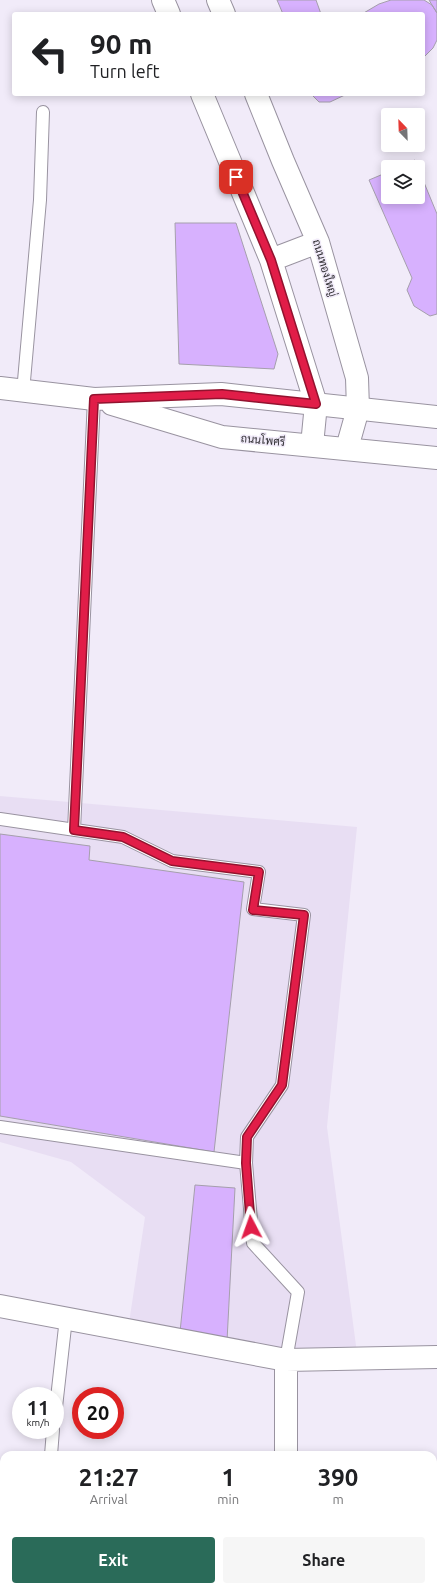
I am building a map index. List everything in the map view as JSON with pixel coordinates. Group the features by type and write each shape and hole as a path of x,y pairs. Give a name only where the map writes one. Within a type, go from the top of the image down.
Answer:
{"street":[{"path":"163,0 168,12"},
{"path":"218,0 223,12"},
{"path":"203,96 271,260 316,404 312,444"},
{"name":"ถนนทองใหญ่","path":"257,96 318,242 357,378 358,409 347,448"},
{"path":"271,260 318,242"},
{"name":"ถนนโพศรี","path":"0,388 23,392 94,399 222,394 437,417"},
{"name":"ถนนโพศรี","path":"94,399 222,436 312,444 437,459"},
{"path":"222,436 246,449 389,464 437,459"},
{"path":"0,1306 286,1360 437,1357"},
{"path":"286,1360 286,1451"}],"lane":[{"path":"23,392 40,200 43,112"},
{"path":"74,830 94,399"},
{"path":"0,819 123,837 172,861 259,872 253,910 304,915 282,1085 247,1137 246,1163 253,1243 298,1292 286,1360"},
{"path":"0,1127 246,1163"},
{"path":"58,1387 66,1318"},
{"path":"50,1451 52,1439"}],"shaded area":[{"path":"0,796 357,827 327,1127 357,1353 287,1350 129,1323 145,1217 71,1162 0,1142"}],"building":[{"path":"277,0 316,0 320,12 282,12"},
{"path":"391,0 424,0 432,5 437,13 437,40 433,48 425,56 425,12 365,12 379,4"},
{"path":"429,0 437,0 437,13 432,5"},
{"path":"313,96 343,96 330,102 319,102"},
{"path":"381,175 381,204 425,204 425,185 437,214 437,314 430,316 414,306 407,290 412,278 369,180"},
{"path":"175,223 236,223 278,354 274,369 179,364"},
{"path":"0,834 90,846 89,860 244,882 214,1152 0,1116"},
{"path":"195,1185 235,1188 227,1341 180,1332"}],"route":[{"path":"236,177 271,260 316,404 222,394 94,399 74,830 123,837 172,861 259,872 253,910 304,915 282,1085 247,1137 246,1163 251,1227"}]}
